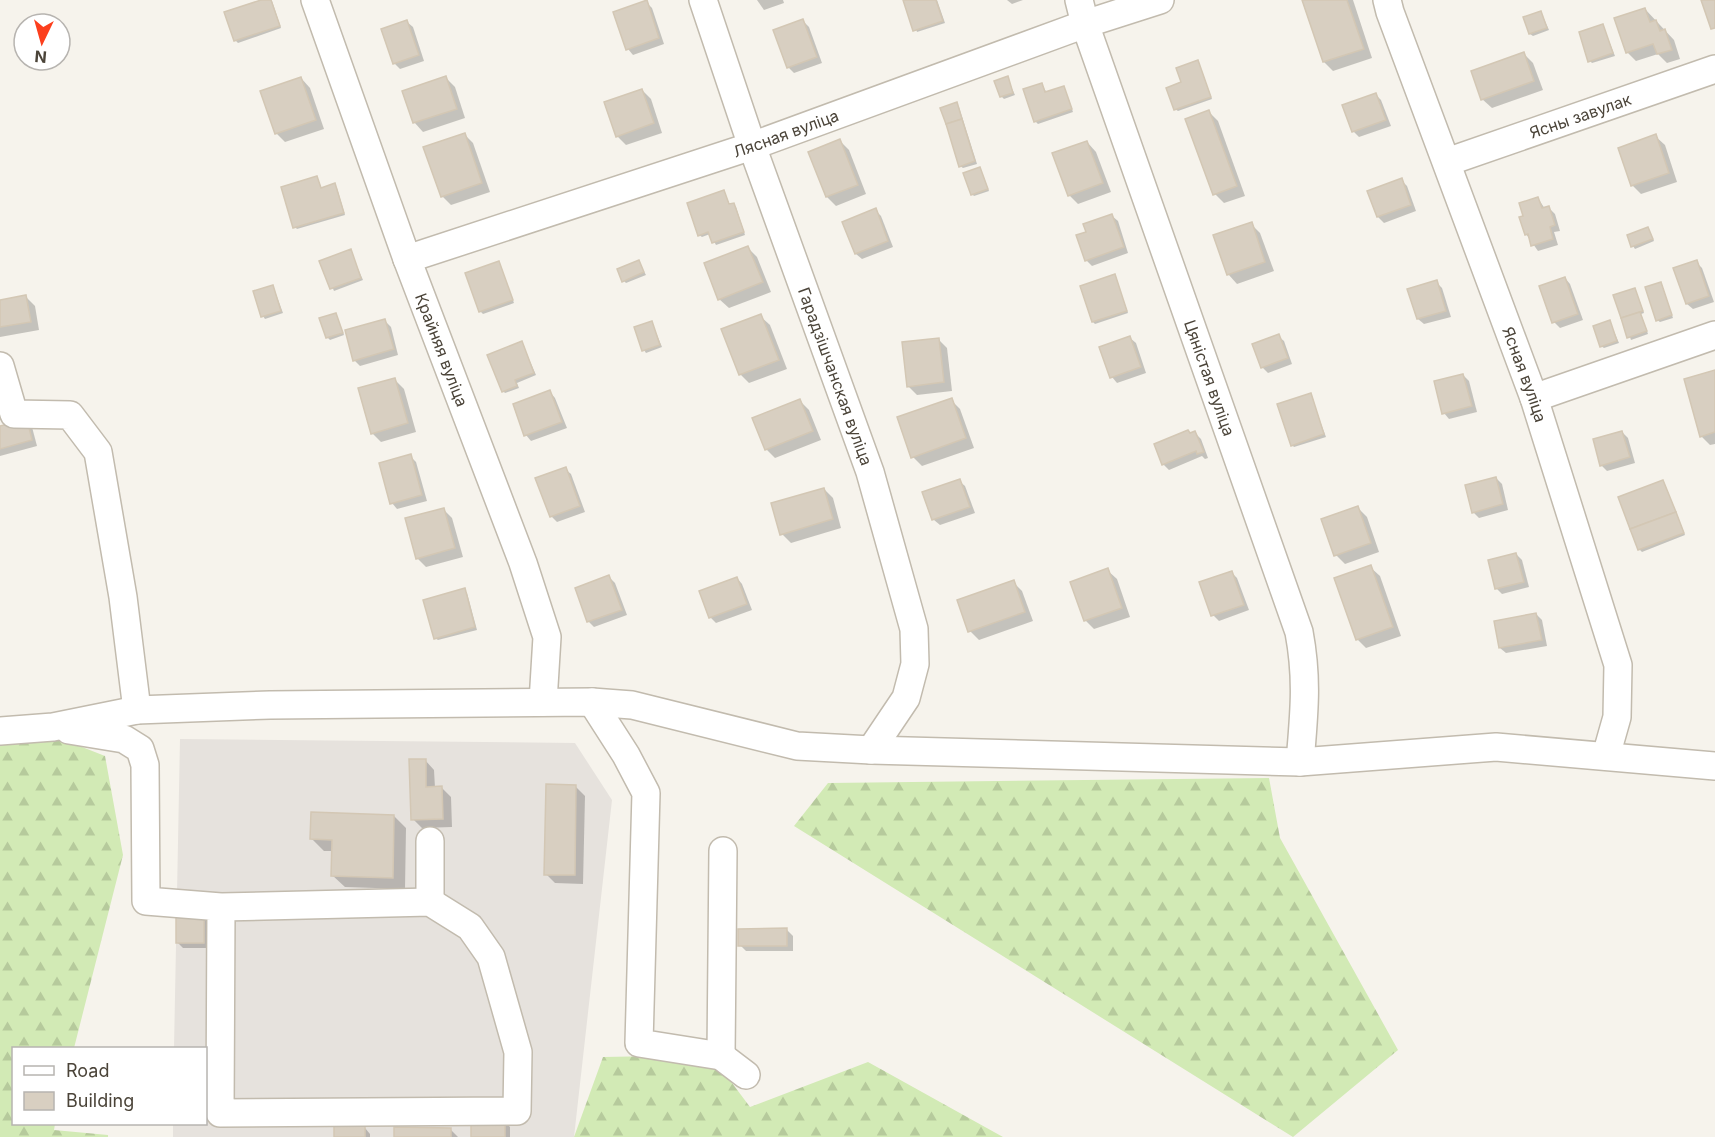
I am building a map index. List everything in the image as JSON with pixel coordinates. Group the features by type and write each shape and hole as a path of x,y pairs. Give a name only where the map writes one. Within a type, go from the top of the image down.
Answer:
{"street":[{"name":"Крайняя вуліца","path":"315,0 407,259 523,563 547,637 543,702"},
{"name":"Гарадзішчанская вуліца","path":"704,0 752,146 870,472 914,628 915,664 906,698 871,750"},
{"name":"Лясная вуліца","path":"407,259 752,146 1082,12 1160,0"},
{"name":"Ясная вуліца","path":"1387,0 1534,398 1617,665 1617,717 1606,756"},
{"name":"Цяністая вуліца","path":"1082,12 1299,632 1304,660 1306,694 1300,762"},
{"name":"Ясны завулак","path":"1447,162 1715,69"},
{"path":"1534,398 1715,335"},
{"path":"0,366 7,417 70,415 98,452 123,597 137,710"},
{"path":"592,702 626,755 646,793 639,1043 721,1056 746,1075"},
{"path":"0,731 53,727 137,710 270,705 592,702 633,705 796,746 1300,762 1496,747 1715,766"},
{"path":"53,727 124,739 140,749 145,765 146,901 220,907 430,902 470,927 491,957 518,1052 517,1111 220,1113 220,907"},
{"path":"430,841 430,902"},
{"path":"721,1056 723,851"}],"shaded area":[{"path":"180,739 575,743 612,800 574,1137 173,1137 173,1125 207,1125 207,1047 174,1047"}],"green space":[{"path":"54,736 105,756 123,855 74,1047 12,1047 12,1125 55,1125 54,1130 108,1135 108,1137 0,1137 0,741"},
{"path":"1269,778 1280,838 1398,1050 1293,1137 794,826 828,783"},
{"path":"711,1055 750,1107 868,1062 1003,1137 574,1137 603,1057"}],"building":[{"path":"261,0 271,0 280,26 234,41 224,12"},
{"path":"647,0 659,38 626,50 613,12"},
{"path":"903,0 936,0 943,21 913,31"},
{"path":"1302,0 1347,0 1364,49 1323,62"},
{"path":"1701,0 1715,0 1715,28 1711,29"},
{"path":"1645,8 1650,22 1656,20 1660,31 1665,29 1672,50 1657,54 1653,44 1626,53 1614,18"},
{"path":"1541,11 1547,28 1529,34 1523,17"},
{"path":"803,19 817,57 787,68 773,30"},
{"path":"407,20 419,55 393,64 381,29"},
{"path":"1603,24 1613,53 1588,62 1579,32"},
{"path":"1524,52 1534,81 1481,100 1471,71"},
{"path":"1198,60 1211,97 1174,110 1166,88 1181,82 1176,68"},
{"path":"446,76 457,109 413,123 402,91"},
{"path":"1008,76 1013,93 1000,97 994,81"},
{"path":"301,77 316,120 275,134 260,91"},
{"path":"1042,83 1045,92 1064,86 1072,109 1034,122 1023,89"},
{"path":"642,89 654,123 616,137 604,102"},
{"path":"1376,93 1386,120 1352,132 1342,105"},
{"path":"957,102 962,119 946,124 940,108"},
{"path":"1209,110 1237,186 1213,195 1185,119"},
{"path":"962,119 975,161 959,167 946,124"},
{"path":"465,133 482,183 441,197 423,147"},
{"path":"1656,134 1669,173 1631,186 1618,148"},
{"path":"840,139 858,185 826,197 808,152"},
{"path":"1087,141 1103,183 1068,196 1052,153"},
{"path":"980,167 988,189 971,195 963,173"},
{"path":"317,176 321,188 335,183 344,213 293,228 281,187"},
{"path":"1402,178 1411,205 1377,217 1367,191"},
{"path":"724,190 729,204 734,203 744,232 712,243 708,232 698,236 687,203"},
{"path":"1538,197 1542,208 1549,206 1555,225 1550,227 1553,239 1531,246 1528,234 1525,235 1519,217 1523,216 1519,203"},
{"path":"876,208 888,241 855,254 842,222"},
{"path":"1112,214 1124,247 1085,261 1076,235 1086,232 1083,224"},
{"path":"1252,222 1265,262 1227,275 1213,235"},
{"path":"1648,227 1653,239 1631,247 1627,235"},
{"path":"748,246 763,282 718,300 704,263"},
{"path":"351,249 361,278 330,289 319,261"},
{"path":"639,260 644,272 622,282 617,269"},
{"path":"1697,260 1709,296 1686,304 1673,268"},
{"path":"499,261 513,300 479,312 465,273"},
{"path":"1115,274 1127,311 1092,322 1080,286"},
{"path":"1565,277 1578,314 1552,323 1539,286"},
{"path":"1437,280 1446,311 1417,319 1407,289"},
{"path":"1661,282 1672,315 1656,321 1645,287"},
{"path":"273,285 281,311 261,317 253,291"},
{"path":"1635,288 1643,311 1621,318 1613,295"},
{"path":"26,295 31,322 0,327 0,300"},
{"path":"1640,312 1647,331 1627,338 1621,318"},
{"path":"336,313 343,333 326,338 319,318"},
{"path":"761,314 779,360 739,375 721,329"},
{"path":"385,319 394,349 353,361 345,330"},
{"path":"1610,320 1617,341 1600,347 1593,326"},
{"path":"652,321 660,345 642,351 634,327"},
{"path":"1279,334 1288,358 1261,368 1252,344"},
{"path":"1130,336 1141,367 1110,378 1099,347"},
{"path":"939,338 944,382 907,387 902,342"},
{"path":"522,341 534,373 515,380 517,386 502,392 487,355"},
{"path":"1715,370 1715,432 1700,437 1684,379"},
{"path":"1463,374 1472,406 1442,414 1434,381"},
{"path":"395,378 408,423 371,434 358,388"},
{"path":"550,390 562,422 524,436 513,404"},
{"path":"1311,393 1324,434 1291,446 1277,404"},
{"path":"952,398 966,438 911,458 897,417"},
{"path":"800,399 813,431 765,450 752,418"},
{"path":"27,419 32,440 0,449 0,426"},
{"path":"1188,430 1190,433 1195,431 1204,452 1197,454 1196,451 1162,465 1154,444"},
{"path":"1622,431 1630,457 1600,466 1593,439"},
{"path":"411,454 422,495 390,504 379,463"},
{"path":"566,467 580,506 550,517 535,478"},
{"path":"1496,477 1503,504 1472,513 1465,485"},
{"path":"960,479 970,507 932,520 922,492"},
{"path":"1663,480 1676,512 1630,529 1618,497"},
{"path":"824,488 833,519 780,535 771,503"},
{"path":"1358,506 1371,543 1334,556 1321,519"},
{"path":"444,508 455,548 416,559 405,518"},
{"path":"1676,512 1684,533 1638,550 1630,529"},
{"path":"1516,553 1524,582 1495,589 1488,560"},
{"path":"1371,565 1393,627 1356,640 1334,578"},
{"path":"1108,568 1122,608 1084,621 1070,582"},
{"path":"1232,571 1244,605 1211,616 1199,582"},
{"path":"609,575 622,610 587,622 575,588"},
{"path":"737,577 747,604 709,618 699,591"},
{"path":"1014,580 1025,612 968,632 957,600"},
{"path":"465,588 475,627 434,639 423,600"},
{"path":"1536,613 1542,640 1499,648 1494,621"},
{"path":"409,759 426,759 426,787 442,786 443,819 411,820"},
{"path":"546,784 576,785 575,875 544,875"},
{"path":"311,812 394,815 393,878 331,876 332,840 310,839"},
{"path":"176,914 204,914 204,943 176,943"},
{"path":"787,928 787,946 738,946 738,929"},
{"path":"471,1119 505,1120 505,1137 471,1137"},
{"path":"334,1126 365,1126 365,1137 334,1137"},
{"path":"394,1127 451,1128 451,1137 394,1137"}]}
